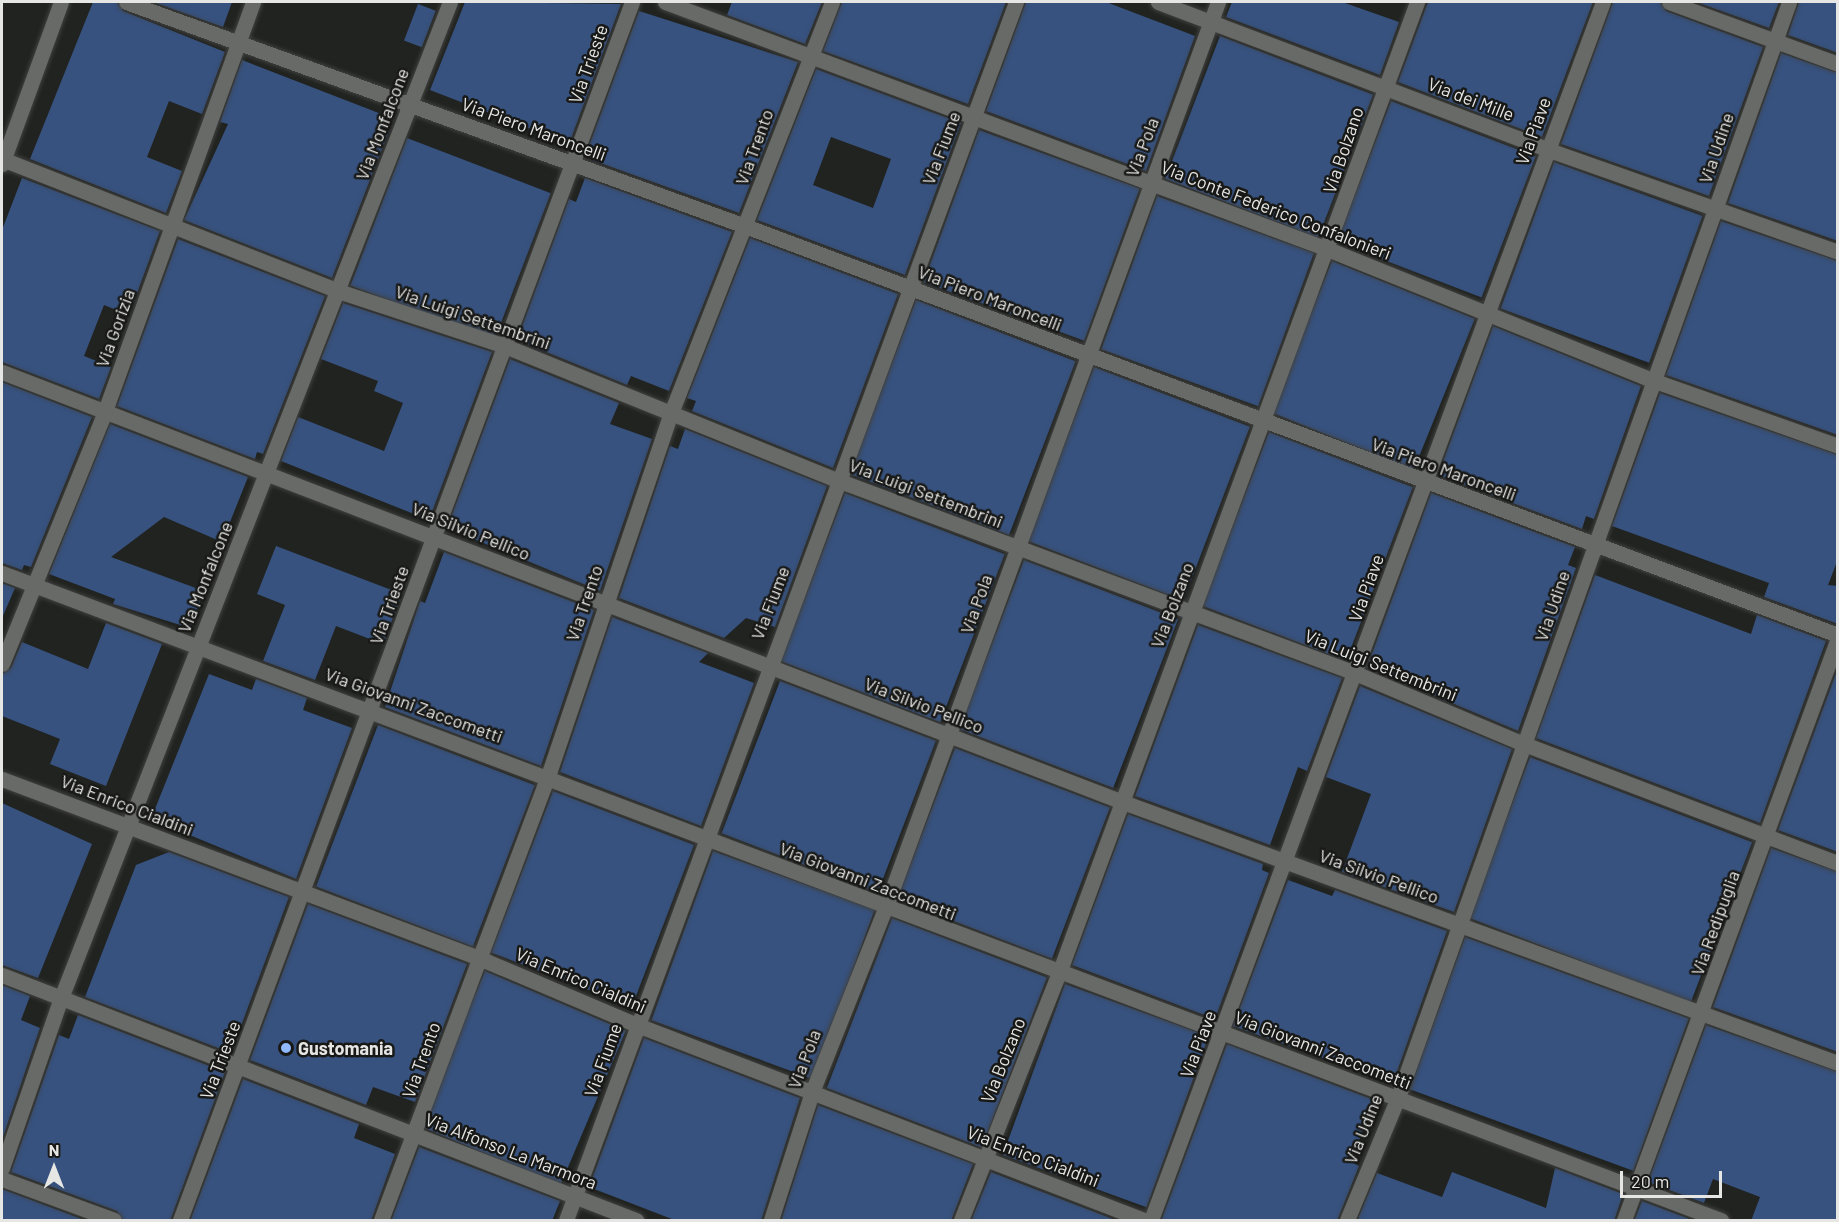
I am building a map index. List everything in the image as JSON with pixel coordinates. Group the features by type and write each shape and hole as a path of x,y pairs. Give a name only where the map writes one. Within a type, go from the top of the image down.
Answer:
{"street":[{"path":"2,161 61,2"},
{"name":"Via Piero Maroncelli","path":"126,2 239,39 410,105 746,226 1262,423 1838,636"},
{"name":"Via Gorizia","path":"2,664 105,411 253,2"},
{"name":"Via Monfalcone","path":"2,1168 61,998 132,828 197,648 267,476 450,2"},
{"name":"Via Trieste","path":"180,1221 372,709 632,2"},
{"name":"Via Conte Federico Confalonieri","path":"665,2 1330,250 1486,317 1652,380 1838,446"},
{"name":"Via Trento","path":"381,1221 548,776 603,605 671,414 746,226 809,54 832,2"},
{"name":"Via Fiume","path":"566,1221 767,666 1016,2"},
{"name":"Via dei Mille","path":"1158,2 1385,86 1546,149 1838,252"},
{"name":"Via Pola","path":"771,1221 812,1092 885,909 1018,548 1084,356 1218,2"},
{"name":"Via Bolzano","path":"961,1221 1059,973 1189,615 1330,250 1385,86 1417,2"},
{"name":"Via Piave","path":"1151,1221 1223,1033 1546,149 1603,2"},
{"path":"1669,2 1838,64"},
{"name":"Via Udine","path":"1347,1221 1397,1100 1652,380 1716,208 1773,40 1789,2"},
{"name":"Via Luigi Settembrini","path":"2,161 338,291 505,346 837,480 1189,615 1355,673 1524,744 1838,863"},
{"name":"Via Silvio Pellico","path":"2,372 267,476 435,537 603,605 1120,801 1458,926 1704,1012 1838,1063"},
{"name":"Via Giovanni Zaccometti","path":"2,573 197,648 372,709 885,909 1223,1033 1721,1221"},
{"name":"Via Redipuglia","path":"1624,1221 1704,1012 1838,636"},
{"name":"Via Enrico Cialdini","path":"2,779 479,958 637,1025 1144,1221"},
{"name":"Via Alfonso La Marmora","path":"2,975 636,1221"},
{"path":"2,1179 114,1221"}],"building":[{"path":"93,2 117,2 123,11 225,52 202,114 169,101 147,157 182,171 166,213 30,159"},
{"path":"153,2 232,2 223,27"},
{"path":"465,2 621,4 569,144 430,90"},
{"path":"732,2 822,2 805,44 727,15"},
{"path":"842,2 1006,2 968,104 823,51"},
{"path":"1026,2 1106,2 1195,36 1146,171 986,111"},
{"path":"1232,2 1342,2 1399,22 1380,75 1226,17"},
{"path":"1428,2 1593,2 1542,137 1398,82"},
{"path":"1613,2 1660,2 1666,11 1763,47 1709,196 1561,144"},
{"path":"1696,2 1779,2 1769,28"},
{"path":"1799,2 1838,2 1838,53 1788,35"},
{"path":"418,4 436,11 422,47 404,40"},
{"path":"639,11 798,62 739,213 592,160 594,154 587,151"},
{"path":"1220,36 1373,95 1318,238 1165,179"},
{"path":"1781,53 1838,73 1838,241 1728,203"},
{"path":"242,60 389,117 384,129 389,131 332,278 184,220 228,124 220,122"},
{"path":"816,69 961,123 905,275 757,220","holes":["831,137 891,159 873,208 813,185"]},
{"path":"1391,101 1536,157 1482,298 1337,242"},
{"path":"979,130 1140,188 1084,341 924,282"},
{"path":"407,138 551,193 494,341 350,286"},
{"path":"1554,162 1702,216 1649,363 1501,309"},
{"path":"22,178 160,231 129,315 104,305 84,356 111,367 99,399 2,362 2,230"},
{"path":"585,178 732,232 669,391 631,376 627,385 517,340 569,199 576,202"},
{"path":"1157,196 1314,253 1258,406 1101,349"},
{"path":"1721,221 1838,261 1838,435 1666,375"},
{"path":"750,238 898,294 833,468 692,411 696,401 687,398"},
{"path":"178,239 325,296 263,454 257,452 255,459 117,406"},
{"path":"1332,261 1475,319 1414,470 1271,412"},
{"path":"916,300 1076,361 1009,535 849,474"},
{"path":"343,303 492,352 429,520 281,461 298,417 384,451 403,403 374,391 378,381 321,359"},
{"path":"1493,326 1641,386 1594,519 1586,516 1582,529 1438,475"},
{"path":"510,359 619,403 610,424 652,439 600,591 447,528"},
{"path":"1094,367 1250,427 1183,600 1027,541"},
{"path":"2,382 92,417 31,567 24,565 22,570 2,563"},
{"path":"1660,393 1838,455 1838,559 1828,585 1838,586 1838,624 1764,597 1769,583 1612,526"},
{"path":"110,424 248,477 222,542 164,517 111,557 204,591 190,628 113,604 115,599 49,574"},
{"path":"685,429 827,486 775,627 746,618 724,638 619,598 670,446 678,449"},
{"path":"1269,432 1413,487 1346,661 1202,606"},
{"path":"845,493 1005,554 940,722 780,661"},
{"path":"1431,493 1575,547 1568,565 1576,568 1518,731 1367,667"},
{"path":"276,546 402,594 383,644 336,626 315,680 263,661 285,605 257,594"},
{"path":"444,552 594,610 541,766 385,707 420,601 425,603"},
{"path":"1024,560 1178,619 1113,788 959,729"},
{"path":"1595,575 1751,634 1757,615 1826,641 1760,823 1536,738"},
{"path":"2,583 15,588 2,618"},
{"path":"612,617 708,653 699,662 754,683 701,826 560,772"},
{"path":"106,623 162,644 106,786 50,764 60,739 2,716 2,674 11,668 22,642 88,669"},
{"path":"1198,625 1342,678 1307,771 1298,767 1270,845 1135,796"},
{"path":"1838,668 1838,852 1778,830"},
{"path":"209,674 252,690 256,679 307,698 303,710 352,728 296,879 151,819"},
{"path":"780,681 936,741 877,893 722,833"},
{"path":"1360,686 1512,749 1454,912 1342,872 1371,794 1326,777"},
{"path":"378,725 535,785 473,947 316,887"},
{"path":"955,748 1110,807 1052,959 897,899"},
{"path":"1530,757 1752,842 1691,1003 1468,918"},
{"path":"553,791 694,845 632,1007 491,953"},
{"path":"2,803 92,844 38,978 2,965"},
{"path":"1128,814 1263,864 1262,870 1269,873 1215,1019 1072,965"},
{"path":"1771,848 1838,872 1838,1052 1713,1007"},
{"path":"713,851 875,910 813,1079 651,1020"},
{"path":"169,852 289,897 231,1053 85,997 136,865"},
{"path":"1288,880 1332,896 1335,890 1447,931 1393,1083 1233,1026"},
{"path":"308,904 467,964 415,1102 373,1087 366,1105 250,1060"},
{"path":"892,918 1047,977 982,1147 827,1088"},
{"path":"1465,937 1689,1018 1633,1171 1410,1089"},
{"path":"485,971 626,1031 560,1185 419,1126"},
{"path":"1065,984 1209,1036 1147,1207 1003,1155"},
{"path":"2,985 30,996 21,1020 40,1028 2,1140"},
{"path":"78,1015 225,1072 170,1221 123,1221 117,1211 11,1172 59,1035 69,1039"},
{"path":"1706,1025 1838,1072 1838,1221 1751,1221 1760,1197 1713,1179 1704,1203 1648,1182"},
{"path":"644,1038 800,1098 761,1221 677,1221 589,1187"},
{"path":"1227,1044 1374,1100 1351,1162 1359,1166 1337,1221 1161,1221"},
{"path":"243,1079 359,1124 354,1138 395,1154 371,1221 190,1221"},
{"path":"818,1105 973,1164 951,1221 781,1221"},
{"path":"419,1147 560,1201 552,1221 391,1221"},
{"path":"1555,1168 1623,1194 1614,1221 1357,1221 1377,1173 1442,1197 1452,1172 1546,1208"},
{"path":"991,1172 1118,1221 971,1221"},
{"path":"2,1189 87,1221 2,1221"},
{"path":"1642,1201 1695,1221 1634,1221"}],"place":[{"name":"Gustomania","path":"286,1048"}]}
